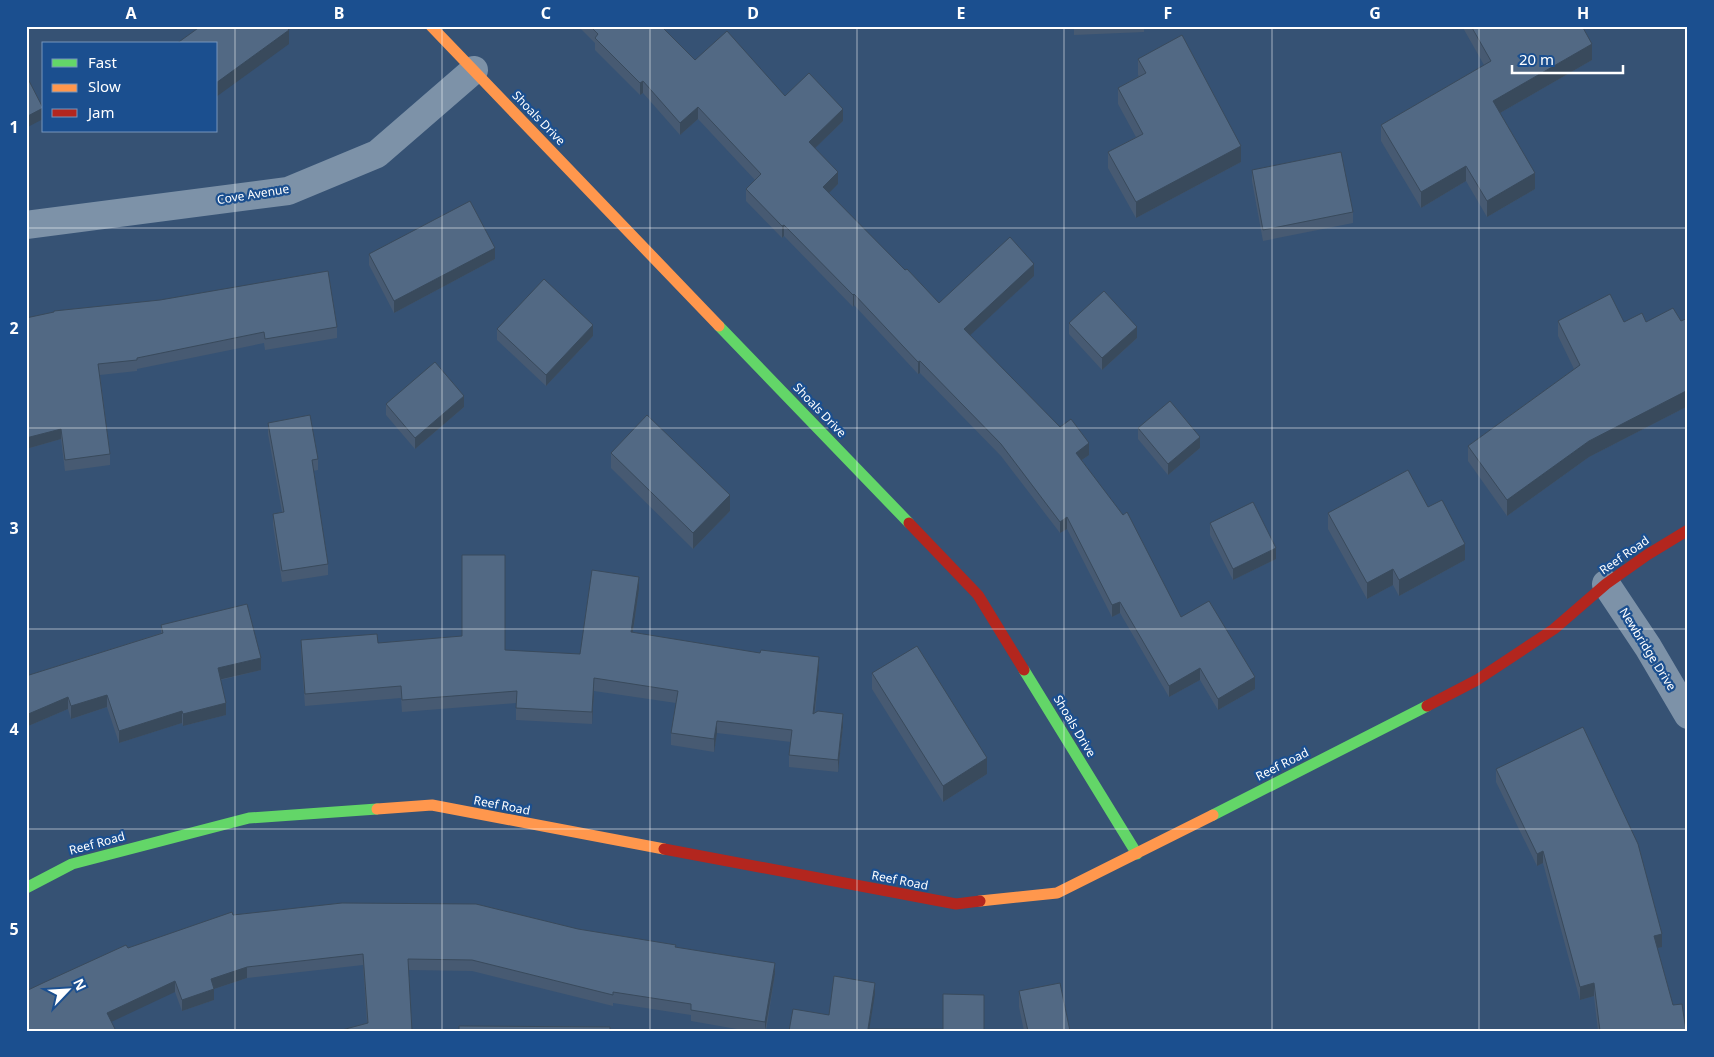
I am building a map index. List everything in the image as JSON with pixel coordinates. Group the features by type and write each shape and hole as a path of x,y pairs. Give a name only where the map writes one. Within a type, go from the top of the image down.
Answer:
{"street":[{"name":"Shoals Drive","path":"431,26 978,595 1137,854"},
{"name":"Cove Avenue","path":"26,225 288,191 377,154 474,70"},
{"name":"Reef Road","path":"26,888 72,864 249,818 432,806 956,904 1057,892 1137,854 1477,680 1554,629 1606,584 1647,555 1688,530"},
{"name":"Newbridge Drive","path":"1606,584 1648,647 1688,715"}],"building":[{"path":"201,26 286,26 289,30 218,82 218,42 179,42"},
{"path":"590,26 661,26 695,60 727,31 785,96 809,73 843,109 809,142 838,172 823,187 939,303 1010,237 1034,264 964,329 1060,427 1071,419 1089,443 1076,453 1123,515 1127,512 1181,617 1209,601 1255,677 1218,699 1200,668 1169,686 1120,602 1112,605 1067,517 1060,522 1001,444 920,361 918,362 854,294 746,189 761,174 698,107 680,123 643,81 640,83 595,38 598,34"},
{"path":"1471,26 1582,26 1592,44 1493,101 1535,173 1487,201 1466,166 1421,192 1381,125 1491,61"},
{"path":"1182,35 1241,146 1136,202 1108,152 1143,134 1118,88 1146,73 1138,59"},
{"path":"26,75 42,109 26,117"},
{"path":"1341,152 1353,212 1263,230 1252,170"},
{"path":"470,201 495,248 394,301 369,254"},
{"path":"328,271 337,327 265,339 264,332 137,358 137,360 98,364 110,454 65,460 61,429 26,438 26,318 54,311 160,300"},
{"path":"544,279 593,325 546,375 497,329"},
{"path":"1104,291 1137,327 1102,358 1069,323"},
{"path":"1610,294 1624,322 1642,313 1646,322 1673,308 1681,321 1688,318 1688,390 1589,441 1507,500 1468,446 1580,365 1558,321"},
{"path":"435,362 464,396 415,438 386,404"},
{"path":"1170,401 1200,437 1168,464 1138,428"},
{"path":"310,415 318,459 312,460 328,564 282,571 273,514 284,512 268,423"},
{"path":"647,415 730,495 693,533 611,453"},
{"path":"1408,470 1428,507 1442,500 1465,544 1399,580 1393,569 1367,583 1328,513"},
{"path":"1253,502 1276,548 1233,569 1210,523"},
{"path":"462,555 505,555 505,650 580,654 592,570 639,577 631,632 760,653 761,650 819,657 813,714 818,711 843,714 838,760 789,755 792,730 717,721 714,739 671,733 678,691 594,678 592,712 516,708 517,691 402,700 401,686 305,694 301,640 377,634 378,643 462,636"},
{"path":"247,604 261,658 218,668 226,703 183,714 182,711 119,731 107,695 71,706 68,697 26,715 26,676 163,633 161,625"},
{"path":"917,646 987,758 943,786 872,673"},
{"path":"1583,727 1638,844 1662,934 1654,936 1673,1005 1682,1004 1686,1031 1600,1031 1594,983 1580,987 1543,851 1537,854 1496,769"},
{"path":"342,903 476,904 578,929 775,963 765,1022 691,1010 691,1004 613,992 613,995 472,960 408,959 412,1031 338,1031 368,1023 363,954 247,967 211,979 214,989 182,1000 175,981 107,1013 116,1031 26,1031 26,991 126,945 128,948 232,912 233,915"},
{"path":"834,976 875,983 868,1029 943,1029 943,994 984,995 984,1031 789,1031 793,1009 829,1015"},
{"path":"1060,983 1070,1031 1028,1031 1019,991"},
{"path":"459,1026 610,1027 610,1031 459,1031"}],"traffic: fast":[{"path":"719,326 909,523"},
{"path":"1024,670 1137,854"},
{"path":"1213,815 1427,706"},
{"path":"26,888 72,864 249,818 377,809"}],"traffic: slow":[{"path":"431,26 719,326"},
{"path":"377,809 432,805 664,849"},
{"path":"980,901 1057,893 1213,815"}],"traffic: jam":[{"path":"909,523 978,595 1024,670"},
{"path":"1427,706 1477,680 1554,629 1606,584 1647,555 1688,530"},
{"path":"664,849 956,904 980,901"}]}
